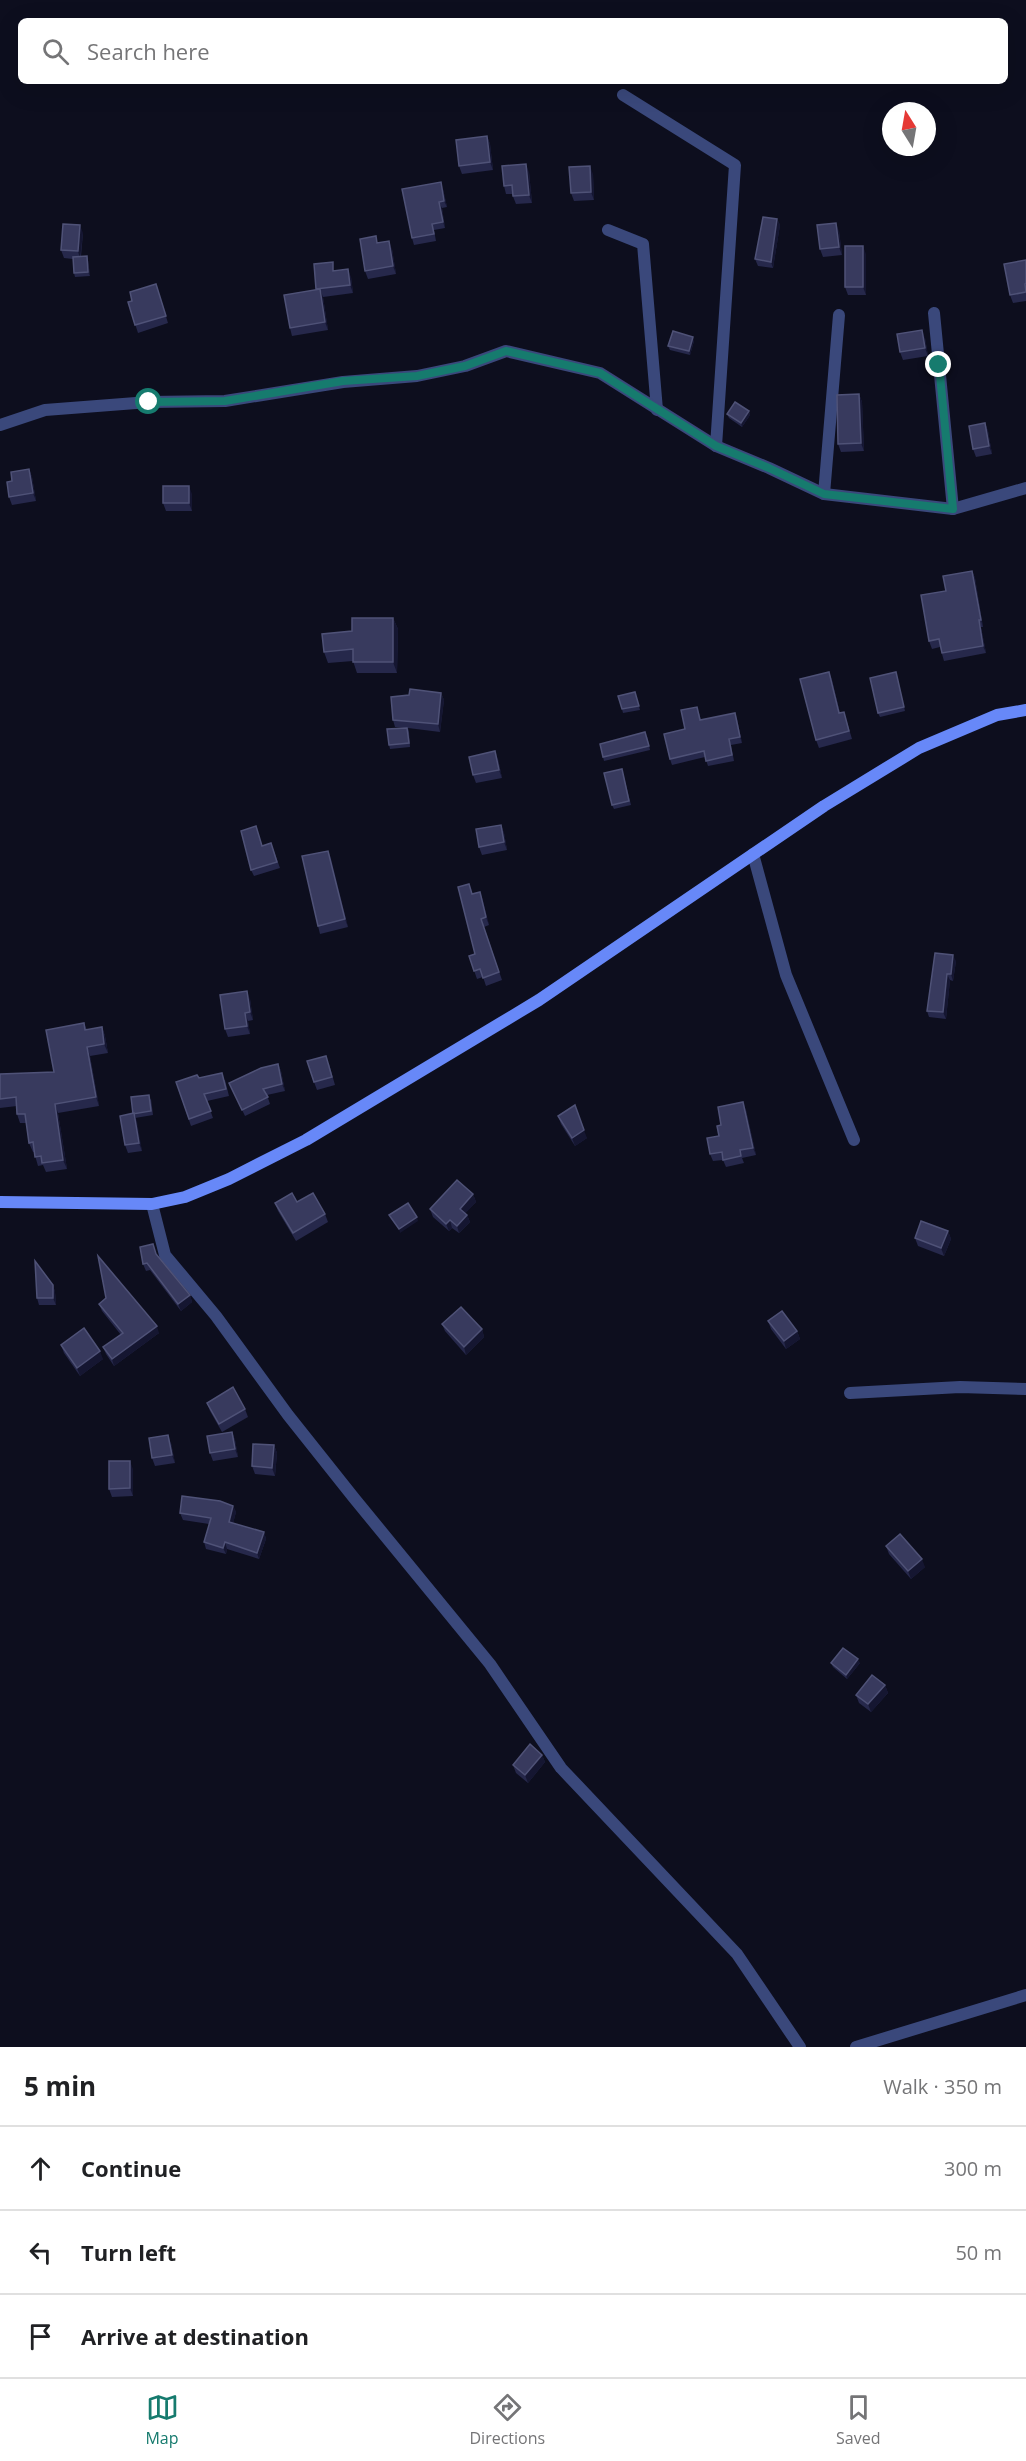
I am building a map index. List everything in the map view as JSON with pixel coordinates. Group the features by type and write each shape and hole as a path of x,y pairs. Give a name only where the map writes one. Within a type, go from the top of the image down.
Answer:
{"street":[{"path":"623,95 735,165 716,446"},
{"path":"608,230 643,244 657,410"},
{"path":"934,314 953,509"},
{"path":"824,494 839,315"},
{"path":"0,424 45,410 149,402 225,401 343,381 417,376 465,366 506,351 600,373 716,446 824,494 953,509 1026,488"},
{"path":"0,1202 152,1204 185,1197 306,1140 539,1000 824,806 919,748 998,715 1026,710"},
{"path":"753,854 786,975 854,1140"},
{"path":"152,1204 165,1255 216,1316 288,1414 361,1507 490,1664 561,1768 736,1954 800,2047"},
{"path":"850,1393 960,1387 1026,1389"},
{"path":"856,2047 1026,1995"}],"building":[{"path":"487,136 490,162 459,166 456,140"},
{"path":"526,164 529,195 513,196 512,185 504,186 502,166"},
{"path":"590,166 591,192 571,193 569,167"},
{"path":"441,182 444,201 439,202 443,222 432,224 434,234 412,238 402,189"},
{"path":"763,217 777,219 771,262 755,259"},
{"path":"836,223 839,247 820,249 817,225"},
{"path":"63,224 80,225 78,251 61,250"},
{"path":"376,236 377,243 389,241 393,266 365,271 360,239"},
{"path":"845,246 863,246 863,287 845,287"},
{"path":"87,256 88,272 74,273 73,257"},
{"path":"1026,260 1026,292 1010,295 1004,264"},
{"path":"333,262 333,271 348,269 350,285 316,289 314,264"},
{"path":"156,284 166,316 135,325 128,302 132,301 130,292"},
{"path":"320,289 325,322 290,328 284,295"},
{"path":"922,330 925,348 900,352 897,334"},
{"path":"673,331 693,337 689,351 668,346"},
{"path":"859,394 861,443 838,444 837,395"},
{"path":"735,402 749,411 741,423 727,414"},
{"path":"985,423 989,446 973,449 969,426"},
{"path":"29,469 33,493 9,497 7,482 12,481 11,472"},
{"path":"163,486 189,486 189,503 163,503"},
{"path":"972,571 983,646 942,653 939,639 929,641 921,595 946,591 943,576"},
{"path":"352,618 393,618 393,662 353,662 353,649 324,652 322,634 352,631"},
{"path":"829,672 839,713 844,712 849,731 816,740 800,679"},
{"path":"896,672 904,707 878,713 870,678"},
{"path":"410,689 441,693 438,724 393,720 391,697 409,695"},
{"path":"635,692 639,706 622,709 618,696"},
{"path":"697,707 700,720 735,713 740,737 729,739 732,755 706,761 704,751 670,759 664,734 685,729 681,710"},
{"path":"407,728 409,743 389,745 387,729"},
{"path":"645,732 649,746 603,757 600,744"},
{"path":"495,751 499,770 473,775 469,757"},
{"path":"622,769 629,801 612,805 604,773"},
{"path":"501,825 504,842 479,847 476,829"},
{"path":"256,826 262,846 271,843 277,862 251,870 241,831"},
{"path":"328,851 345,919 318,926 302,856"},
{"path":"469,884 472,894 480,892 486,917 481,919 499,972 483,978 480,969 474,971 469,956 475,954 458,887"},
{"path":"935,953 953,955 951,974 947,974 943,1012 927,1011"},
{"path":"247,991 250,1012 245,1013 247,1026 225,1029 220,995"},
{"path":"84,1023 85,1030 102,1027 104,1044 87,1047 96,1097 55,1104 63,1160 42,1163 41,1156 35,1157 33,1142 29,1143 25,1114 17,1114 16,1097 0,1099 0,1074 54,1072 46,1030"},
{"path":"326,1056 332,1077 314,1082 307,1061"},
{"path":"278,1064 282,1084 263,1089 268,1097 242,1110 229,1083 261,1068"},
{"path":"222,1073 226,1089 204,1094 211,1111 189,1119 176,1082 197,1075 199,1078"},
{"path":"149,1095 151,1111 133,1114 131,1097"},
{"path":"743,1102 753,1148 740,1150 741,1156 723,1160 722,1152 710,1154 707,1138 719,1136 717,1126 721,1125 718,1107"},
{"path":"575,1105 584,1130 572,1138 558,1116"},
{"path":"134,1113 139,1143 125,1145 120,1116"},
{"path":"457,1180 473,1194 460,1209 467,1215 457,1226 450,1220 446,1224 430,1209"},
{"path":"292,1193 297,1202 313,1193 325,1214 293,1233 275,1203"},
{"path":"408,1203 417,1217 399,1229 389,1215"},
{"path":"921,1221 948,1231 941,1248 915,1238"},
{"path":"153,1244 156,1254 190,1295 178,1304 147,1263 143,1264 140,1247"},
{"path":"98,1256 157,1326 112,1359 103,1347 123,1333 99,1304 106,1298"},
{"path":"35,1261 53,1285 53,1298 37,1298"},
{"path":"461,1307 482,1329 464,1347 442,1324"},
{"path":"782,1311 797,1331 784,1341 768,1321"},
{"path":"84,1328 100,1351 77,1368 61,1345"},
{"path":"233,1387 245,1409 219,1424 207,1403"},
{"path":"232,1432 235,1449 210,1453 207,1436"},
{"path":"168,1435 172,1455 152,1458 149,1438"},
{"path":"253,1444 274,1445 272,1468 252,1466"},
{"path":"109,1461 130,1461 130,1488 109,1489"},
{"path":"182,1496 220,1501 233,1506 229,1522 264,1532 257,1553 225,1542 223,1548 204,1542 211,1518 180,1513"},
{"path":"900,1534 922,1559 908,1571 886,1546"},
{"path":"843,1648 858,1659 846,1675 831,1663"},
{"path":"872,1675 885,1685 868,1704 856,1695"},
{"path":"530,1744 542,1755 525,1775 513,1765"}],"route":[{"path":"149,402 225,401 343,381 417,376 465,366 506,351 600,373 716,446 824,494 953,509 939,365"}]}
